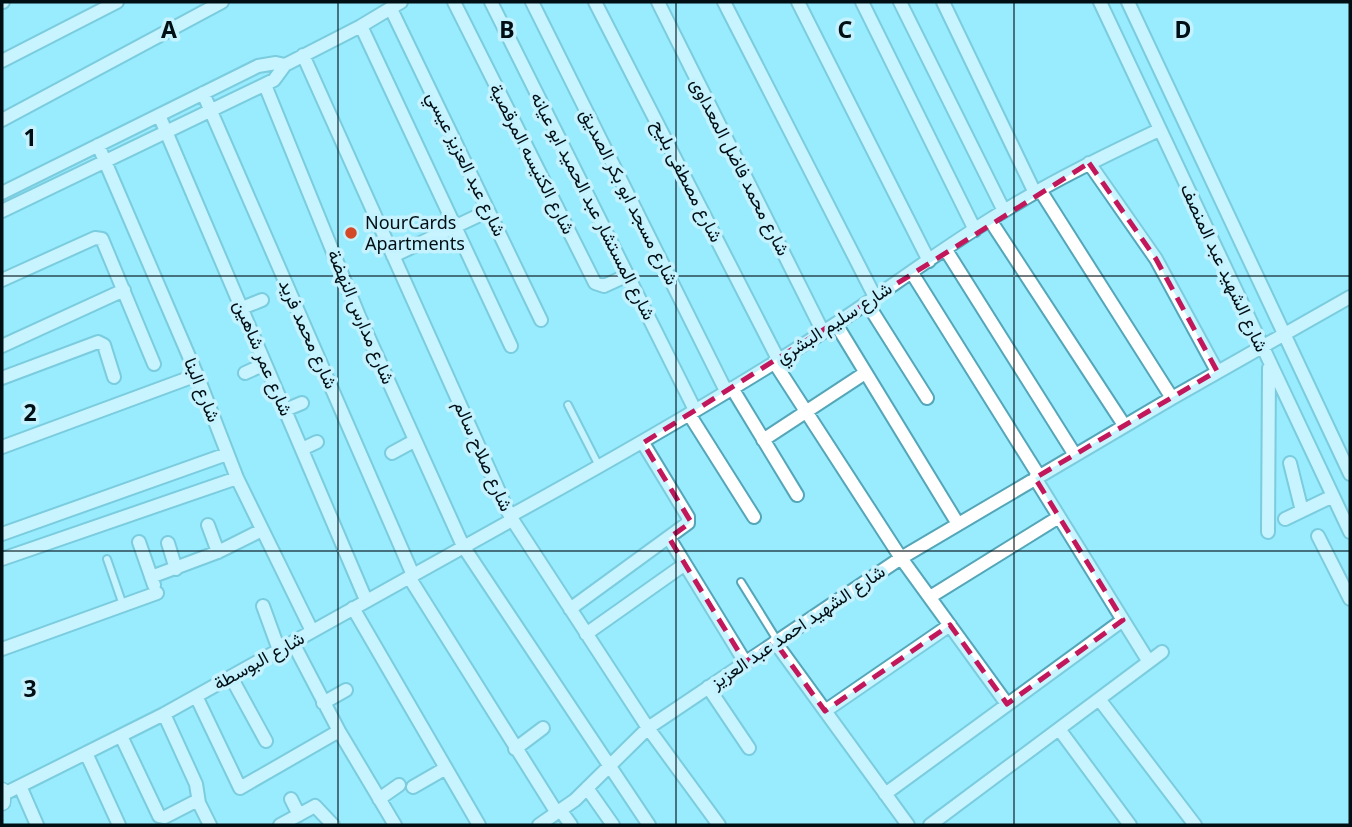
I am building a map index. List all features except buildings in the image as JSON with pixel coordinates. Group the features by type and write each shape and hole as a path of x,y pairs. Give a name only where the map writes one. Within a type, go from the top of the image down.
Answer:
{"street":[{"path":"2,61 117,2"},
{"path":"2,120 222,2"},
{"name":"شارع الكنيسه المرقصية","path":"454,2 595,283 604,286 628,275"},
{"name":"شارع المستشار عبد الحميد ابو عيانه","path":"491,2 628,275 692,412 754,517"},
{"name":"شارع مسجد ابو بكر الصديق","path":"531,2 729,390 797,495"},
{"name":"شارع مصطفى بليح","path":"595,2 776,361 901,558 1007,704"},
{"name":"شارع محمد فاضل المعداوى","path":"658,2 823,332"},
{"path":"724,2 871,300 927,398"},
{"path":"798,2 929,261"},
{"path":"862,2 975,230"},
{"path":"900,2 1004,211"},
{"path":"943,2 1037,191 1172,398"},
{"name":"شارع الشهيد عبد المنصف","path":"1100,2 1350,532"},
{"name":"شارع الشهيد عبد المنصف","path":"1128,2 1350,474"},
{"path":"2,193 267,63 285,65 396,5"},
{"name":"شارع عبد العزيز عيسي","path":"396,5 488,211 541,320"},
{"path":"360,26 512,346"},
{"name":"شارع صلاح سالم","path":"303,55 511,518 648,727 719,825"},
{"path":"2,211 265,85 281,74 285,65"},
{"name":"شارع مدارس النهضة","path":"265,85 359,316 463,546 649,825"},
{"name":"شارع محمد فريد","path":"203,93 411,576 515,749 571,825"},
{"name":"شارع عمر شاهين","path":"159,115 366,600"},
{"name":"شارع سليم البشري","path":"511,518 643,443 836,324 1037,191 1159,130"},
{"name":"شارع البنا","path":"98,145 197,375 237,478 312,631"},
{"path":"1089,163 1156,259 1217,371"},
{"path":"393,256 488,211"},
{"path":"990,220 1124,425"},
{"path":"2,280 97,237 103,241 154,364"},
{"path":"946,250 1075,455"},
{"path":"912,273 1149,662"},
{"path":"2,346 124,290"},
{"name":"شارع الشهيد احمد عبد العزيز","path":"539,825 587,788 648,727 901,558 1124,425 1350,297"},
{"path":"242,308 262,300"},
{"path":"836,324 958,524"},
{"path":"2,378 98,342 104,345 114,377"},
{"path":"245,373 265,364"},
{"path":"1268,532 1269,364"},
{"path":"763,440 866,373"},
{"path":"2,447 197,375"},
{"path":"285,410 302,403"},
{"path":"392,453 414,441"},
{"path":"302,449 317,442"},
{"path":"570,609 687,525 688,517 643,443"},
{"path":"2,534 227,454"},
{"path":"1290,463 1302,511"},
{"path":"2,559 237,478"},
{"path":"1285,519 1333,496"},
{"path":"930,597 1059,517"},
{"name":"شارع البوسطة","path":"2,796 164,714 511,518"},
{"path":"208,525 218,552"},
{"path":"151,577 218,552 262,530"},
{"path":"1318,536 1350,599"},
{"path":"669,538 746,662"},
{"path":"2,649 158,595 139,542"},
{"path":"168,543 176,569"},
{"path":"586,634 685,564"},
{"path":"263,606 279,650"},
{"path":"353,608 478,825"},
{"path":"885,794 1123,620"},
{"path":"825,711 950,625"},
{"path":"777,642 908,825"},
{"path":"293,643 323,703 395,825"},
{"path":"930,825 1162,652"},
{"path":"231,677 266,741"},
{"path":"708,687 749,748"},
{"path":"323,703 346,690"},
{"path":"196,696 240,788 339,731"},
{"path":"1099,699 1195,825"},
{"path":"164,714 193,776 198,800 210,825"},
{"path":"515,749 543,728"},
{"path":"1059,729 1130,825"},
{"path":"121,736 159,816 165,817 198,800"},
{"path":"86,753 119,825"},
{"path":"413,787 446,768"},
{"path":"379,799 399,785"},
{"path":"20,786 37,825"},
{"path":"587,788 614,825"},
{"path":"290,799 299,815"},
{"path":"280,825 317,806 332,825"}],"lane":[{"path":"568,405 599,467"},
{"path":"107,559 123,605"},
{"path":"741,582 777,642"}],"highlighted area":[{"path":"1089,163 1156,259 1217,371 1035,478 1123,620 1007,704 950,625 825,711 775,642 745,662 669,538 691,522 643,443"}],"place":[{"name":"NourCards Apartments","path":"351,233"}]}
